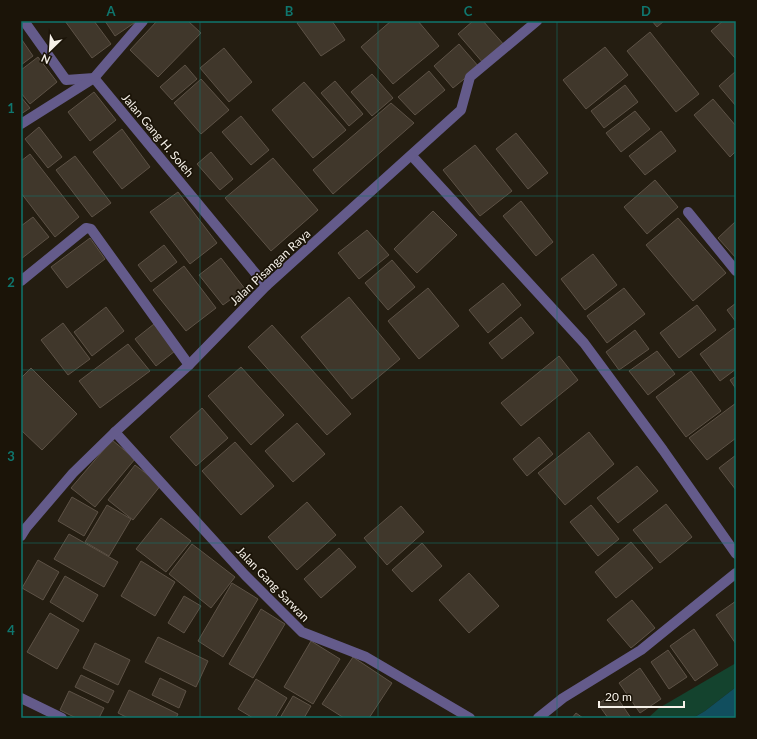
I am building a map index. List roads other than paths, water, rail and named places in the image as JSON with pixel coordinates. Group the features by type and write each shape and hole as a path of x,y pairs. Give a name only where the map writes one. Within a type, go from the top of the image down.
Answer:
{"street":[{"path":"24,21 66,80 94,78"},
{"path":"21,124 94,78 143,21"},
{"name":"Jalan Pisangan Raya","path":"21,536 26,528 73,473 115,432 189,365 266,286 412,156 461,110 470,78 537,21"},
{"name":"Jalan Gang H. Soleh","path":"94,78 266,286"},
{"path":"412,156 584,343 663,450 736,554"},
{"path":"688,212 736,271"},
{"path":"21,280 86,228 91,229 189,365"},
{"name":"Jalan Gang Sarwan","path":"115,432 245,575 302,632 366,657 470,718"},
{"path":"538,718 563,698 641,650 736,573"},
{"path":"21,698 62,718"}],"water":[{"path":"736,687 736,718 693,718 705,711"}]}
